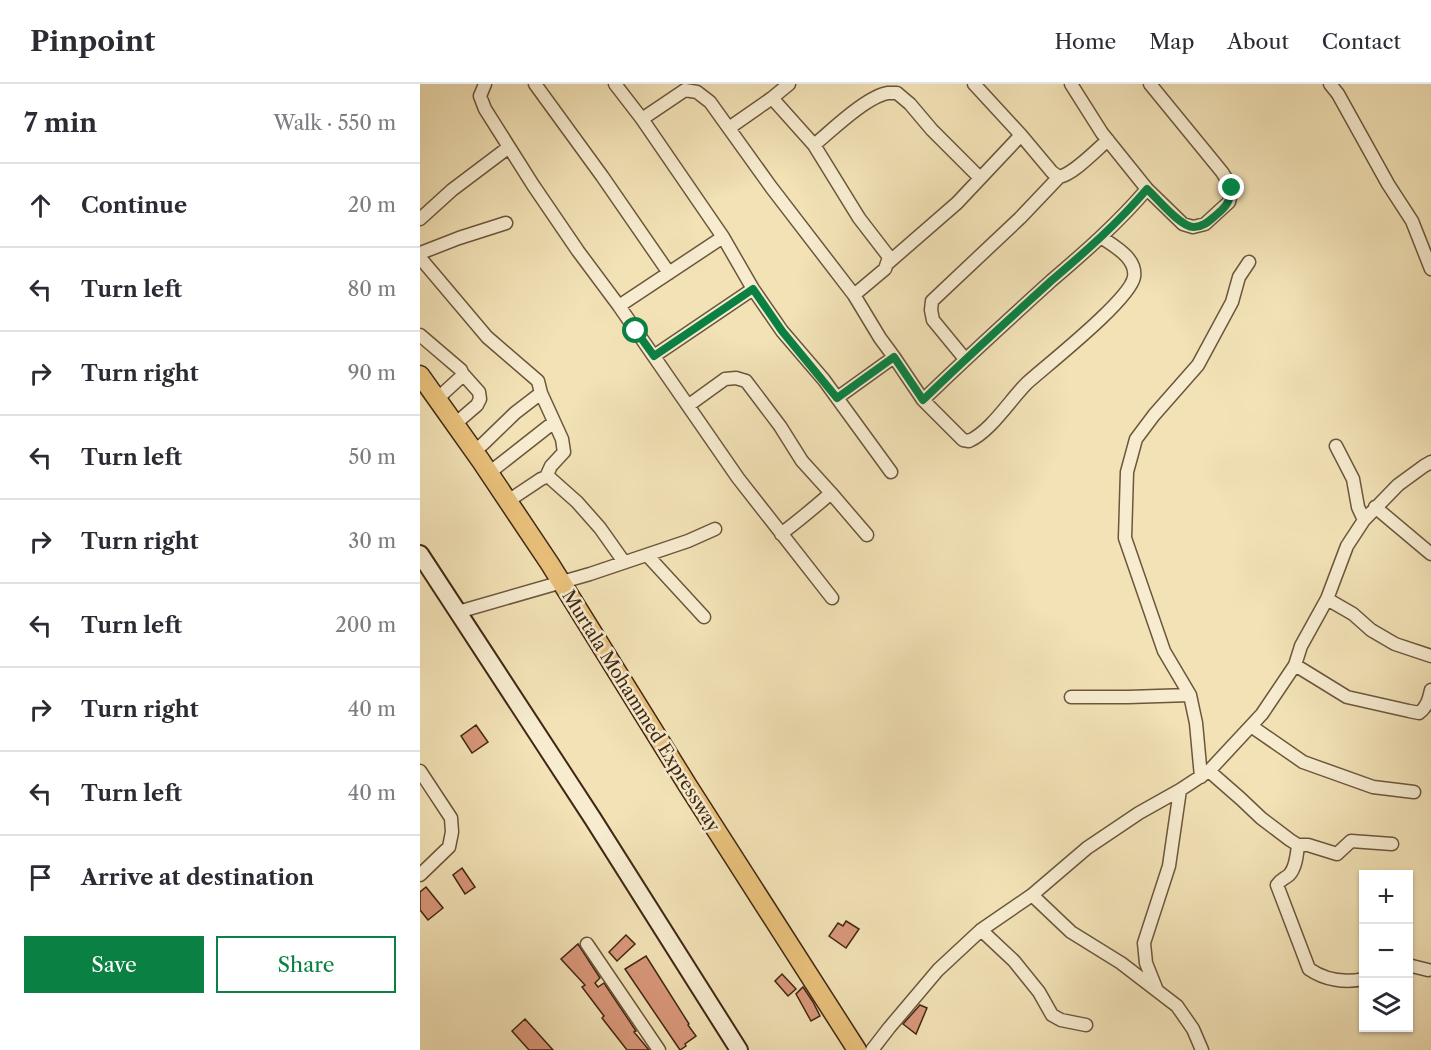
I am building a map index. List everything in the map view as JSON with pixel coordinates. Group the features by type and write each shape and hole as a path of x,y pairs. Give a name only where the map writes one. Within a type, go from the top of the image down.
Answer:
{"main road":[{"name":"Murtala Mohammed Expressway","path":"420,375 508,501 857,1050"},
{"path":"420,554 593,819 739,1050"}],"street":[{"path":"485,84 480,96 485,109 578,251 619,306 738,478 832,598"},
{"path":"535,84 669,273"},
{"path":"615,84 642,119 723,237 753,289 782,331 837,398 891,472"},
{"path":"729,128 789,84"},
{"path":"974,84 1059,177"},
{"path":"1072,84 1102,133 1147,189 1183,224 1193,227 1205,224 1229,201 1232,188 1150,84"},
{"path":"1330,84 1338,93 1388,184 1412,221 1431,269"},
{"path":"642,119 685,90 697,92 710,102 854,295 880,338 923,400 963,440 969,441 982,433 1026,384 1068,348 1126,290 1134,278 1133,266 1123,252 1101,237"},
{"path":"814,145 876,97 886,93 897,93 980,178"},
{"path":"772,98 814,145 859,218 889,257 885,269 854,295"},
{"path":"888,263 957,203 1021,135"},
{"path":"965,359 933,320 932,301 1020,218 1059,177 1065,176 1108,140"},
{"path":"420,219 452,190 509,147"},
{"path":"923,400 965,359 1101,237 1147,189"},
{"path":"506,223 459,238 420,255 487,337 538,381 541,393 562,439 564,452 551,466 546,477 508,501"},
{"path":"619,306 723,237"},
{"path":"1249,262 1239,277 1232,302 1198,365 1154,415 1136,440 1127,472 1125,538 1164,651 1190,695 1205,774 1241,799 1261,818 1298,845 1308,845 1337,854 1351,841 1392,844"},
{"path":"654,356 753,289"},
{"path":"420,335 461,370 479,392 480,399 477,405 455,424"},
{"path":"837,398 894,357"},
{"path":"437,399 461,377 462,373"},
{"path":"688,405 725,379 736,378 746,381 780,426 802,461 867,535"},
{"path":"474,451 515,413 541,393"},
{"path":"489,473 554,423"},
{"path":"1336,446 1353,479 1358,507 1364,520"},
{"path":"872,1050 938,970 981,930 1032,895 1087,848 1138,813 1205,774 1251,726 1262,714 1294,666 1301,646 1327,600 1347,546 1364,520 1398,485 1431,462"},
{"path":"546,477 577,502 593,519 624,562"},
{"path":"781,534 831,493"},
{"path":"1375,507 1431,554"},
{"path":"458,612 561,583 647,555 688,541 715,528"},
{"path":"647,555 704,617"},
{"path":"1327,600 1353,614 1371,630 1395,644 1431,656"},
{"path":"1294,666 1347,698 1419,713 1425,708 1431,690"},
{"path":"1071,697 1190,695"},
{"path":"1251,726 1303,762 1373,787 1414,792"},
{"path":"420,771 451,818 452,832 449,847 420,875"},
{"path":"1156,989 1146,963 1144,943 1169,866 1180,790"},
{"path":"1298,845 1290,874 1280,880 1277,885 1305,960 1316,974 1332,980 1359,980"},
{"path":"1032,895 1071,932 1121,963 1177,1006 1193,1029 1202,1050"},
{"path":"981,930 1014,961 1039,992 1052,1015 1061,1020 1086,1025"},
{"path":"587,944 659,1050"},
{"path":"1413,966 1428,970"}],"building":[{"path":"476,725 488,742 472,753 461,736"},
{"path":"462,868 475,887 465,894 453,875"},
{"path":"426,887 443,908 428,920 420,910 420,892"},
{"path":"846,921 859,929 846,948 829,936 838,923 843,926"},
{"path":"626,935 635,944 617,961 609,952"},
{"path":"578,944 600,978 595,983 598,987 604,983 636,1031 634,1032 649,1050 627,1050 602,1018 604,1016 582,987 585,985 561,959"},
{"path":"646,956 696,1036 680,1050 625,969"},
{"path":"782,974 796,989 788,996 775,981"},
{"path":"803,987 820,1016 811,1021 796,994"},
{"path":"920,1005 927,1008 916,1034 903,1024"},
{"path":"525,1019 553,1050 529,1050 512,1031"}],"route":[{"path":"636,331 654,356 753,289 782,331 837,398 894,357 923,400 965,359 1101,237 1147,189 1183,224 1193,227 1205,224 1222,210 1229,201 1232,188"}]}
